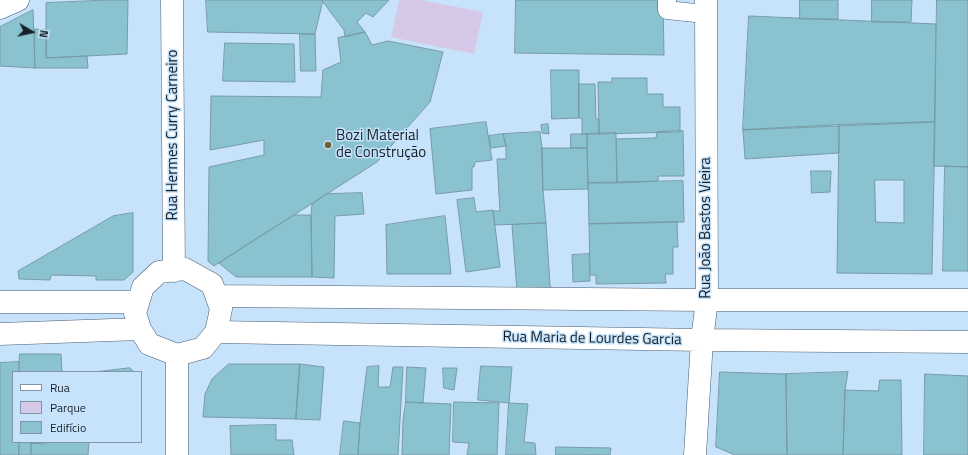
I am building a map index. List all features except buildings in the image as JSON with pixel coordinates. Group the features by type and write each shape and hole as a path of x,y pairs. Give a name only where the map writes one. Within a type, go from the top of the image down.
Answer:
{"street":[{"path":"0,8 18,0"},
{"name":"Rua Hermes Curry Carneiro","path":"172,0 174,271"},
{"name":"Rua João Bastos Vieira","path":"695,455 702,340 707,300 705,7"},
{"path":"185,269 212,284 216,296 221,309 216,332 203,348 177,355 149,344 140,329 135,313 143,287 159,272 185,269"},
{"path":"216,296 707,300 968,300"},
{"path":"0,302 138,302"},
{"path":"0,334 140,329"},
{"name":"Rua Maria de Lourdes Garcia","path":"216,332 702,340 968,342"},
{"path":"177,355 177,455"}],"lane":[{"path":"667,0 667,10 705,7"}],"green space":[{"path":"399,0 420,0 483,12 474,54 391,37"}],"place":[{"name":"Bozi Material de Construção","path":"328,145"}]}
